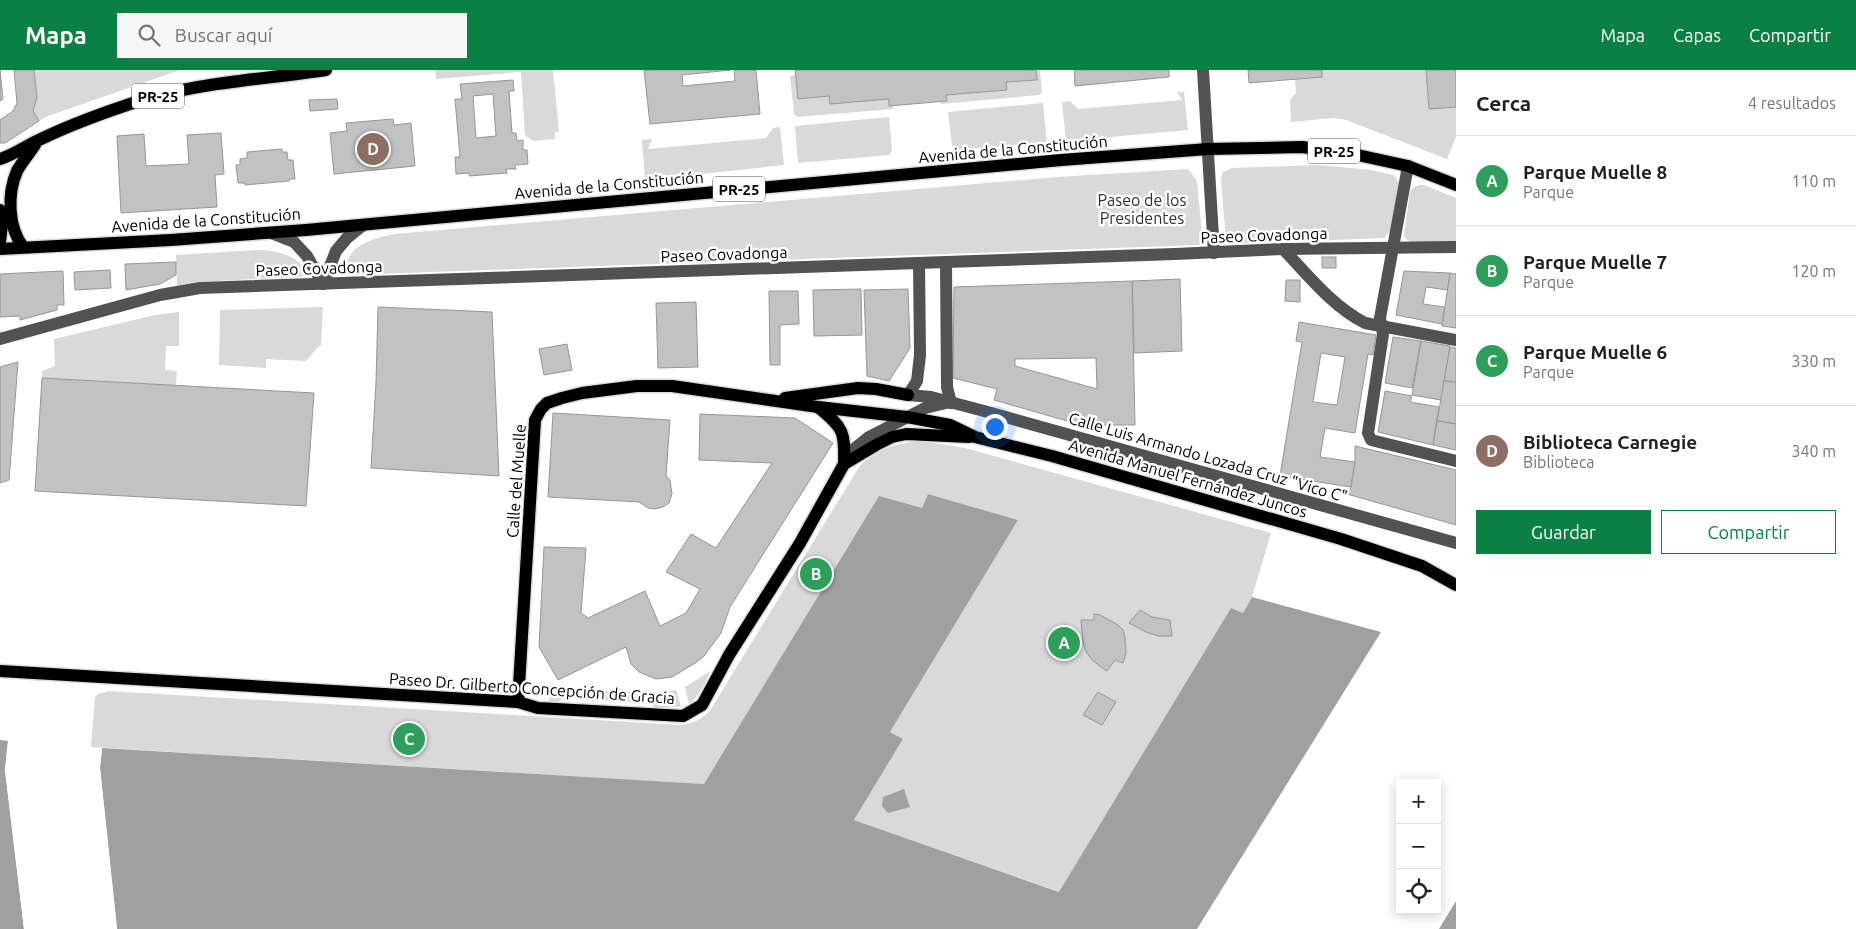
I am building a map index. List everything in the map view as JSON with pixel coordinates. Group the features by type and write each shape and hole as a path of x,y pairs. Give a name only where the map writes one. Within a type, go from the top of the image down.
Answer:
{"main road":[{"name":"PR-25","path":"0,159 40,139 131,104 174,91 326,70"},
{"path":"23,247 16,236 13,223 12,186 19,168 40,139"},
{"name":"Avenida de la Constitución","path":"0,249 271,233 1061,160 1208,149 1302,147 1353,154 1408,166 1456,185"},
{"path":"0,210 2,234 0,242"},
{"name":"Calle del Muelle","path":"518,702 535,420 541,408 547,403 572,395 637,386 672,386 818,407 907,417"},
{"name":"Calle del Muelle","path":"770,400 858,388 876,389 908,395"},
{"path":"818,407 839,426 843,434 844,464"},
{"name":"Avenida Manuel Fernández Juncos","path":"907,417 950,425 974,437 1060,459 1341,539 1422,566 1456,585"},
{"name":"Paseo Dr. Gilberto Concepción de Gracia","path":"0,670 518,702 538,708 683,716 702,705 729,655 800,543 844,464 876,444 892,437 906,434 974,437"}],"street":[{"path":"1203,70 1214,253"},
{"path":"1408,166 1380,318 1383,334 1368,433 1371,440 1456,461"},
{"path":"323,284 336,251 362,225"},
{"path":"271,233 294,242 307,256 323,284"},
{"name":"Paseo Covadonga","path":"0,339 160,295 192,290 1283,249 1456,247"},
{"path":"1283,249 1326,294 1353,317 1365,323 1456,340"},
{"path":"844,464 849,453 857,445 925,408 951,403 947,381 946,262"},
{"path":"908,395 917,381 920,355 919,263"},
{"name":"Calle Luis Armando Lozada Cruz \"Vico C\"","path":"908,395 931,397 1456,543"}],"green space":[{"path":"34,70 180,70 48,116 39,121 33,111 37,98"},
{"path":"435,70 553,70 559,132 555,132 555,139 533,141 525,135 521,72 436,79"},
{"path":"1036,70 1040,70 1042,92 1039,95 941,104 941,101 947,101 946,95 1007,90 1006,82 1037,80"},
{"path":"1322,70 1426,70 1429,109 1456,107 1456,137 1447,159 1346,120 1334,118 1291,122 1290,100 1296,93 1295,79 1322,77"},
{"path":"795,75 798,99 829,96 830,104 889,99 889,106 893,106 893,109 797,117 794,114 790,76"},
{"path":"1177,92 1184,92 1188,130 1066,141 1062,102 1070,101 1078,109 1182,100"},
{"path":"1043,103 1047,142 957,150 952,146 948,112"},
{"path":"889,117 892,151 889,155 798,163 795,126"},
{"path":"780,127 784,165 645,180 642,140 652,139 648,149 766,138 773,128"},
{"path":"1319,165 1371,170 1394,175 1399,183 1391,229 1385,238 1229,244 1226,241 1221,179 1223,172 1232,168"},
{"name":"Paseo de los Presidentes","path":"1188,169 1197,181 1203,243 1201,245 348,275 344,269 351,254 360,246 377,238 395,234 1057,177"},
{"path":"1419,185 1424,185 1456,198 1456,242 1413,243 1404,236 1410,192"},
{"path":"258,250 287,255 300,263 306,275 301,277 195,282 177,286 176,255"},
{"path":"323,307 321,345 306,361 266,359 266,368 219,365 220,310"},
{"path":"179,312 179,346 166,346 165,370 177,371 176,386 42,378 42,371 55,366 54,339 155,315"},
{"path":"921,441 965,448 1271,533 1252,597 1243,613 1231,608 1060,892 854,820 903,739 890,732 1018,520 928,494 923,508 738,730 704,784 91,747 95,697 98,694 109,691 682,725 694,722 711,709 859,467 872,456 887,448"},
{"path":"710,671 702,689 689,704 685,687"},
{"path":"550,688 659,693 676,690 681,707 656,708 651,703 565,698 558,702 549,701"}],"shaded area":[{"path":"928,494 1018,520 890,732 903,739 854,820 1059,892 1231,608 1243,613 1252,597 1381,632 1197,929 117,929 100,768 102,748 704,784 879,496 922,508"},
{"path":"0,740 8,741 5,770 24,929 0,929"},
{"path":"904,789 910,807 888,813 882,806 883,797"},
{"path":"1456,901 1456,929 1439,929"}],"pier":[{"path":"8,741 11,741 7,770 27,929 24,929 5,770"},
{"path":"99,748 102,748 100,768 117,929 115,929 97,768"}],"building":[{"path":"0,70 3,99 0,101"},
{"path":"14,70 34,70 37,98 33,111 39,121 5,143 0,143 0,120 13,111 17,103"},
{"path":"644,70 731,70 682,75 683,86 735,81 734,70 756,70 760,114 650,124"},
{"path":"795,70 1036,70 1037,80 1006,82 1007,90 946,95 947,101 889,106 889,99 830,104 829,96 798,99"},
{"path":"1074,70 1169,70 1169,77 1075,86"},
{"path":"1248,70 1322,70 1322,77 1249,83"},
{"path":"1426,70 1456,70 1456,107 1429,109"},
{"path":"513,80 514,91 509,91 512,133 516,133 517,141 523,140 523,150 527,150 528,164 515,165 516,169 506,169 507,173 469,176 469,173 456,174 455,157 460,157 455,99 462,99 460,84","holes":["493,94 496,136 476,138 473,96"]},
{"path":"337,99 338,109 310,111 309,100"},
{"path":"393,119 394,125 411,123 415,166 334,174 330,133 347,131 346,123"},
{"path":"221,133 224,174 215,175 217,207 121,213 117,136 144,134 146,166 189,164 187,135"},
{"path":"282,149 282,152 287,152 288,160 293,160 295,179 245,185 245,183 238,183 236,165 240,165 240,159 247,158 247,152"},
{"path":"1322,257 1336,257 1336,268 1322,268"},
{"path":"176,262 176,275 160,284 126,290 125,264"},
{"path":"110,270 111,288 75,290 74,272"},
{"path":"63,271 64,305 57,305 57,310 20,320 20,316 0,317 0,274"},
{"path":"1404,271 1450,273 1448,290 1426,287 1423,304 1445,307 1442,324 1396,315"},
{"path":"1450,273 1456,274 1456,328 1442,326"},
{"path":"1180,279 1182,351 1134,353 1132,281"},
{"path":"1286,280 1300,280 1300,302 1285,301"},
{"path":"1132,281 1135,425 1096,425 1095,429 994,400 997,389 953,378 954,287","holes":["1096,358 1097,389 1015,366 1015,359"]},
{"path":"861,289 862,335 814,336 813,290"},
{"path":"908,289 910,348 889,381 867,376 864,290"},
{"path":"769,291 798,291 799,324 780,325 780,365 770,365"},
{"path":"696,302 698,367 658,368 656,303"},
{"path":"378,307 492,312 499,476 371,468"},
{"path":"1299,322 1376,335 1373,355 1368,354 1355,433 1325,428 1320,457 1355,462 1351,487 1280,476 1302,342 1296,341","holes":["1321,353 1345,357 1337,405 1313,402"]},
{"path":"1393,337 1421,341 1412,388 1385,383"},
{"path":"1421,341 1450,346 1441,400 1412,395"},
{"path":"567,344 572,370 544,375 539,349"},
{"path":"1450,347 1456,348 1456,382 1444,381"},
{"path":"18,362 9,480 0,483 0,367"},
{"path":"42,378 314,393 306,506 35,491"},
{"path":"1444,381 1456,382 1456,424 1437,421"},
{"path":"1385,391 1412,396 1410,402 1439,407 1433,445 1378,432"},
{"path":"553,413 670,420 666,476 670,480 672,494 669,503 655,509 648,508 639,502 548,497"},
{"path":"700,414 795,418 833,443 730,607 721,633 704,656 672,677 656,679 639,672 631,664 626,647 558,680 539,647 544,547 586,548 581,613 588,618 645,591 660,626 686,613 700,589 666,572 691,534 716,548 772,463 699,460"},
{"path":"1437,421 1456,424 1456,450 1433,445"},
{"path":"1355,446 1456,470 1456,525 1347,494 1351,487 1355,462"},
{"path":"1140,610 1152,617 1170,620 1172,636 1158,636 1129,623"},
{"path":"1094,614 1100,615 1118,625 1123,630 1125,637 1126,653 1123,663 1115,660 1107,671 1093,661 1086,652 1083,642 1081,620 1094,620"},
{"path":"1098,692 1116,702 1102,725 1083,715"}],"place":[{"name":"Biblioteca Carnegie","path":"373,149"},
{"name":"Parque Muelle 7","path":"816,574"},
{"name":"Parque Muelle 8","path":"1064,643"},
{"name":"Parque Muelle 6","path":"409,739"}]}
